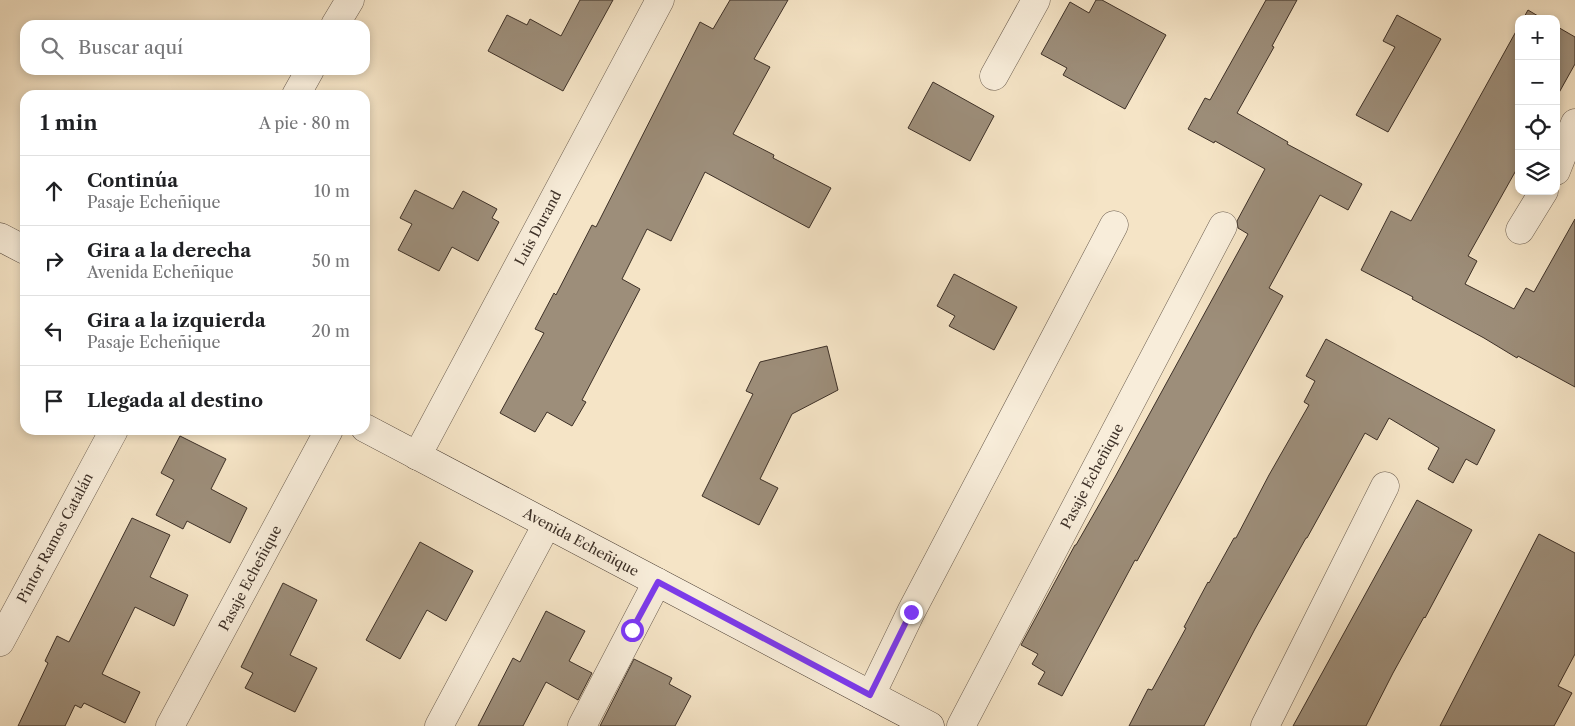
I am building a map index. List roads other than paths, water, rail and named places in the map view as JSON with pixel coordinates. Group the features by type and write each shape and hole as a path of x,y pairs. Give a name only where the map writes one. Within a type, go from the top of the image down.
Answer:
{"street":[{"path":"339,20 350,0"},
{"name":"Luis Durand","path":"417,456 660,0"},
{"path":"994,76 1036,0"},
{"path":"299,90 307,75"},
{"path":"1560,161 1575,123"},
{"path":"1520,230 1542,195"},
{"path":"870,695 911,612 1114,225"},
{"name":"Pasaje Echeñique","path":"962,726 1223,226"},
{"path":"0,237 20,247"},
{"name":"Avenida Echeñique","path":"370,431 930,726"},
{"name":"Pintor Ramos Catalán","path":"0,642 110,435"},
{"name":"Pasaje Echeñique","path":"170,726 326,435"},
{"path":"1265,726 1385,486"},
{"path":"439,726 547,524"},
{"path":"582,726 658,582"}]}
